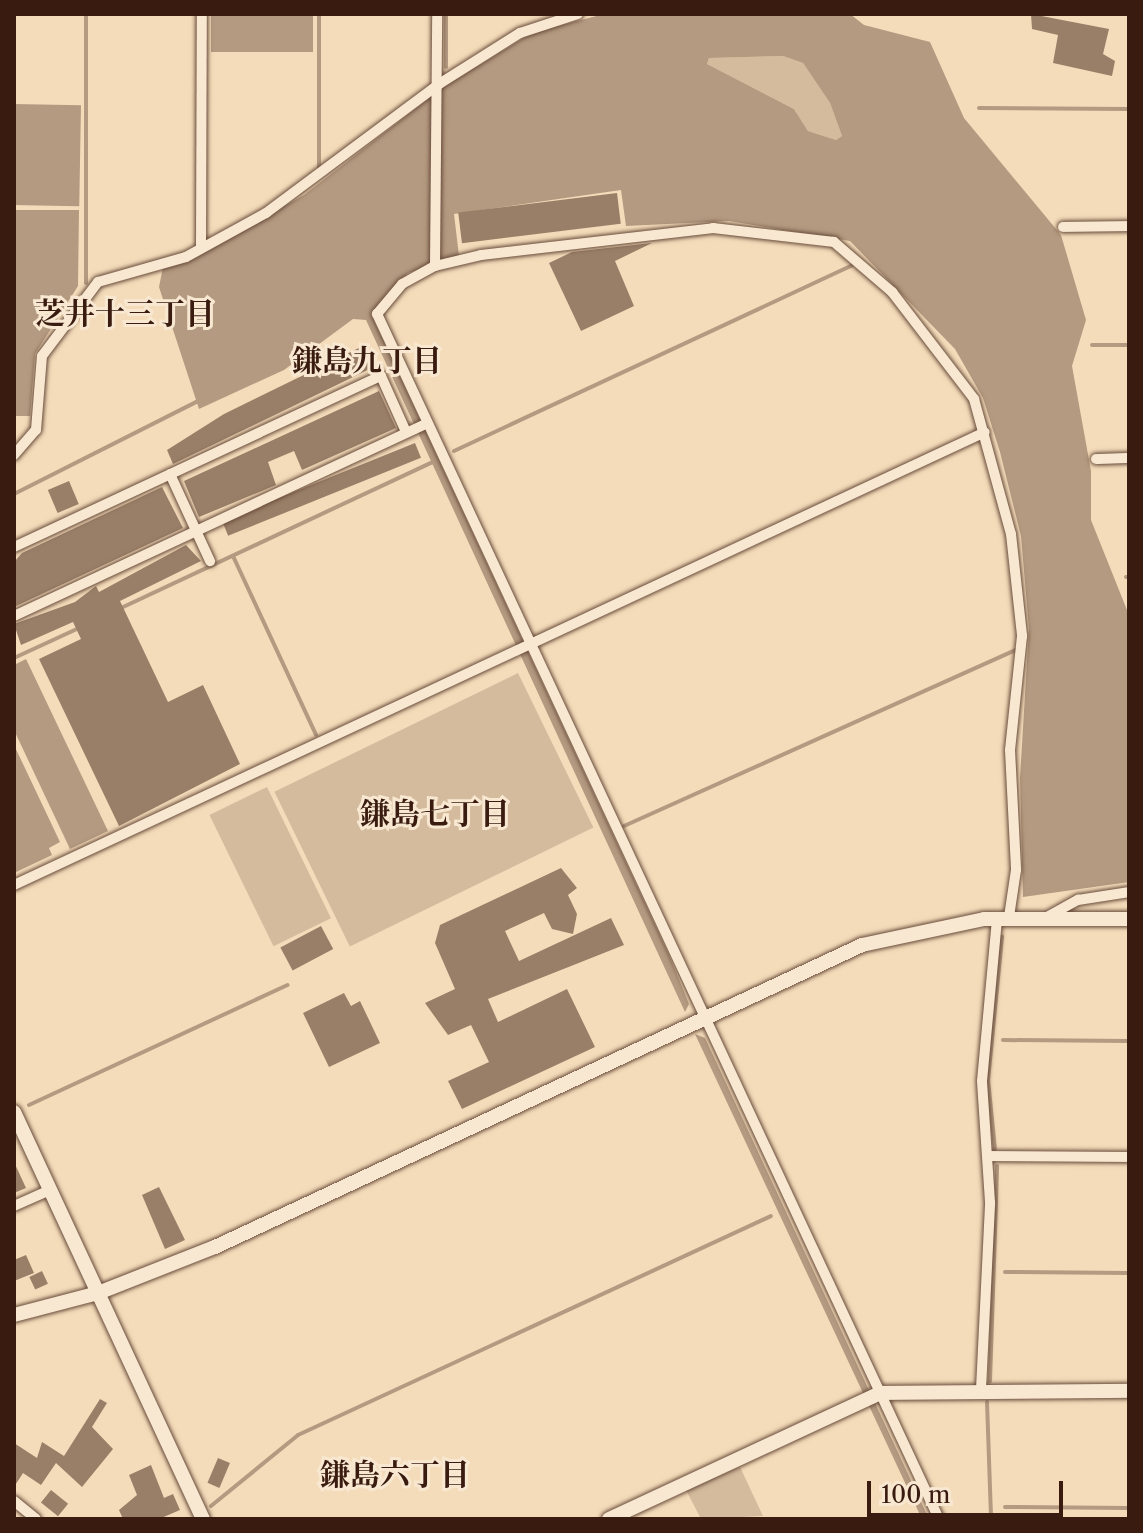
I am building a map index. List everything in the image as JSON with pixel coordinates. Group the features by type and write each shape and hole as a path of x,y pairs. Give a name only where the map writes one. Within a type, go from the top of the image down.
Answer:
{"street":[{"path":"201,247 202,14"},
{"path":"435,264 437,14"},
{"path":"14,455 36,430 42,356 78,301 112,275 201,247 301,192 438,87 520,33 578,14"},
{"path":"1063,227 1129,226"},
{"path":"939,1519 377,314 402,284 435,264 632,233 713,228 834,242 892,292 958,369 985,432 1011,534 1022,636 1010,750 1016,870 1003,918 982,1081 989,1156 981,1389"},
{"path":"14,547 381,376 409,431"},
{"path":"14,616 427,423"},
{"path":"14,885 985,432"},
{"path":"1096,459 1129,458"},
{"path":"170,474 210,561"},
{"path":"1045,918 1078,900 1129,892"},
{"path":"14,1315 98,1293 215,1247 862,945 1003,918 1129,919"},
{"path":"14,1112 203,1519"},
{"path":"989,1156 1129,1157"},
{"path":"14,1206 50,1190"},
{"path":"609,1519 881,1393 981,1389 1129,1391"},
{"path":"14,1501 36,1519"}],"shaded area":[{"path":"211,14 313,14 313,52 211,52"},
{"path":"604,14 850,14 864,25 930,42 964,118 1061,235 1086,320 1072,366 1091,471 1091,520 1129,615 1129,882 1023,897 1020,778 1029,629 1021,536 1000,452 983,398 955,349 850,241 729,221 626,226 621,190 454,214 459,256 408,273 371,314 669,955 689,1004 685,1012 366,320 353,319 284,370 199,409 159,287 163,267 184,263 304,195 445,86 532,33","holes":["783,56 803,63 830,103 842,136 836,140 808,131 794,109 707,64 709,58"]},
{"path":"783,56 803,63 830,103 842,136 836,140 808,131 794,109 707,64 709,58"},
{"path":"14,104 81,105 79,206 14,205"},
{"path":"14,210 79,210 78,286 35,354 30,416 14,416"},
{"path":"26,659 108,831 70,849 14,730 14,665"},
{"path":"518,673 593,828 350,946 274,792"},
{"path":"14,745 60,842 49,848 52,855 14,873"},
{"path":"267,787 331,918 273,946 209,815"},
{"path":"695,1034 705,1038 929,1519 922,1519"},
{"path":"740,1467 763,1516 701,1519 686,1490"}],"building":[{"path":"1031,14 1109,29 1103,54 1115,61 1112,76 1053,63 1058,35 1032,29"},
{"path":"617,193 621,224 462,243 458,212"},
{"path":"652,243 615,261 634,306 581,331 549,263 572,252"},
{"path":"363,346 378,365 173,464 167,450 224,414"},
{"path":"379,391 396,428 302,470 294,451 268,462 276,485 199,517 184,481"},
{"path":"415,443 421,458 228,536 222,521"},
{"path":"69,481 79,504 58,513 48,490"},
{"path":"162,487 183,528 14,607 14,562 22,553"},
{"path":"186,545 201,561 120,601 168,702 203,685 240,764 119,826 39,659 81,639 73,622 21,645 14,624 75,602 96,586 99,592"},
{"path":"561,868 577,888 568,895 577,914 573,934 552,929 544,913 505,931 519,961 611,918 624,945 488,999 498,1022 567,989 595,1047 462,1109 448,1081 489,1062 471,1025 448,1035 425,1003 455,989 435,943 440,925"},
{"path":"321,926 333,949 293,971 280,948"},
{"path":"344,993 351,1006 360,1001 380,1043 329,1067 303,1013"},
{"path":"14,1162 26,1188 14,1193"},
{"path":"159,1187 185,1240 165,1249 142,1195"},
{"path":"26,1255 34,1273 14,1281 14,1260"},
{"path":"42,1271 48,1284 35,1290 29,1277"},
{"path":"100,1399 107,1403 92,1427 113,1449 82,1487 56,1463 41,1485 23,1473 14,1487 14,1443 37,1458 42,1442 64,1456"},
{"path":"218,1458 230,1463 219,1488 207,1483"},
{"path":"151,1465 164,1498 173,1494 180,1510 159,1519 123,1519 119,1510 137,1495 129,1475"},
{"path":"51,1490 68,1504 58,1516 41,1502"}],"waterway":[{"path":"86,14 86,283"},
{"path":"319,14 319,169"},
{"path":"446,14 446,67"},
{"path":"979,108 1129,109"},
{"path":"454,451 853,265"},
{"path":"1092,345 1129,345"},
{"path":"14,494 198,401"},
{"path":"121,608 432,462"},
{"path":"233,556 316,735"},
{"path":"14,658 81,627"},
{"path":"624,826 1015,650"},
{"path":"995,1149 988,1080 1002,937"},
{"path":"29,1105 288,985"},
{"path":"1003,1040 1129,1041"},
{"path":"990,1381 997,1166"},
{"path":"211,1506 298,1435 771,1216"},
{"path":"1005,1272 1129,1273"},
{"path":"987,1402 991,1519"},
{"path":"1005,1507 1129,1508"}],"district":[{"name":"芝井十三丁目","path":"125,314"},
{"name":"鎌島九丁目","path":"367,361"},
{"name":"鎌島七丁目","path":"435,814"},
{"name":"鎌島六丁目","path":"395,1475"}]}
